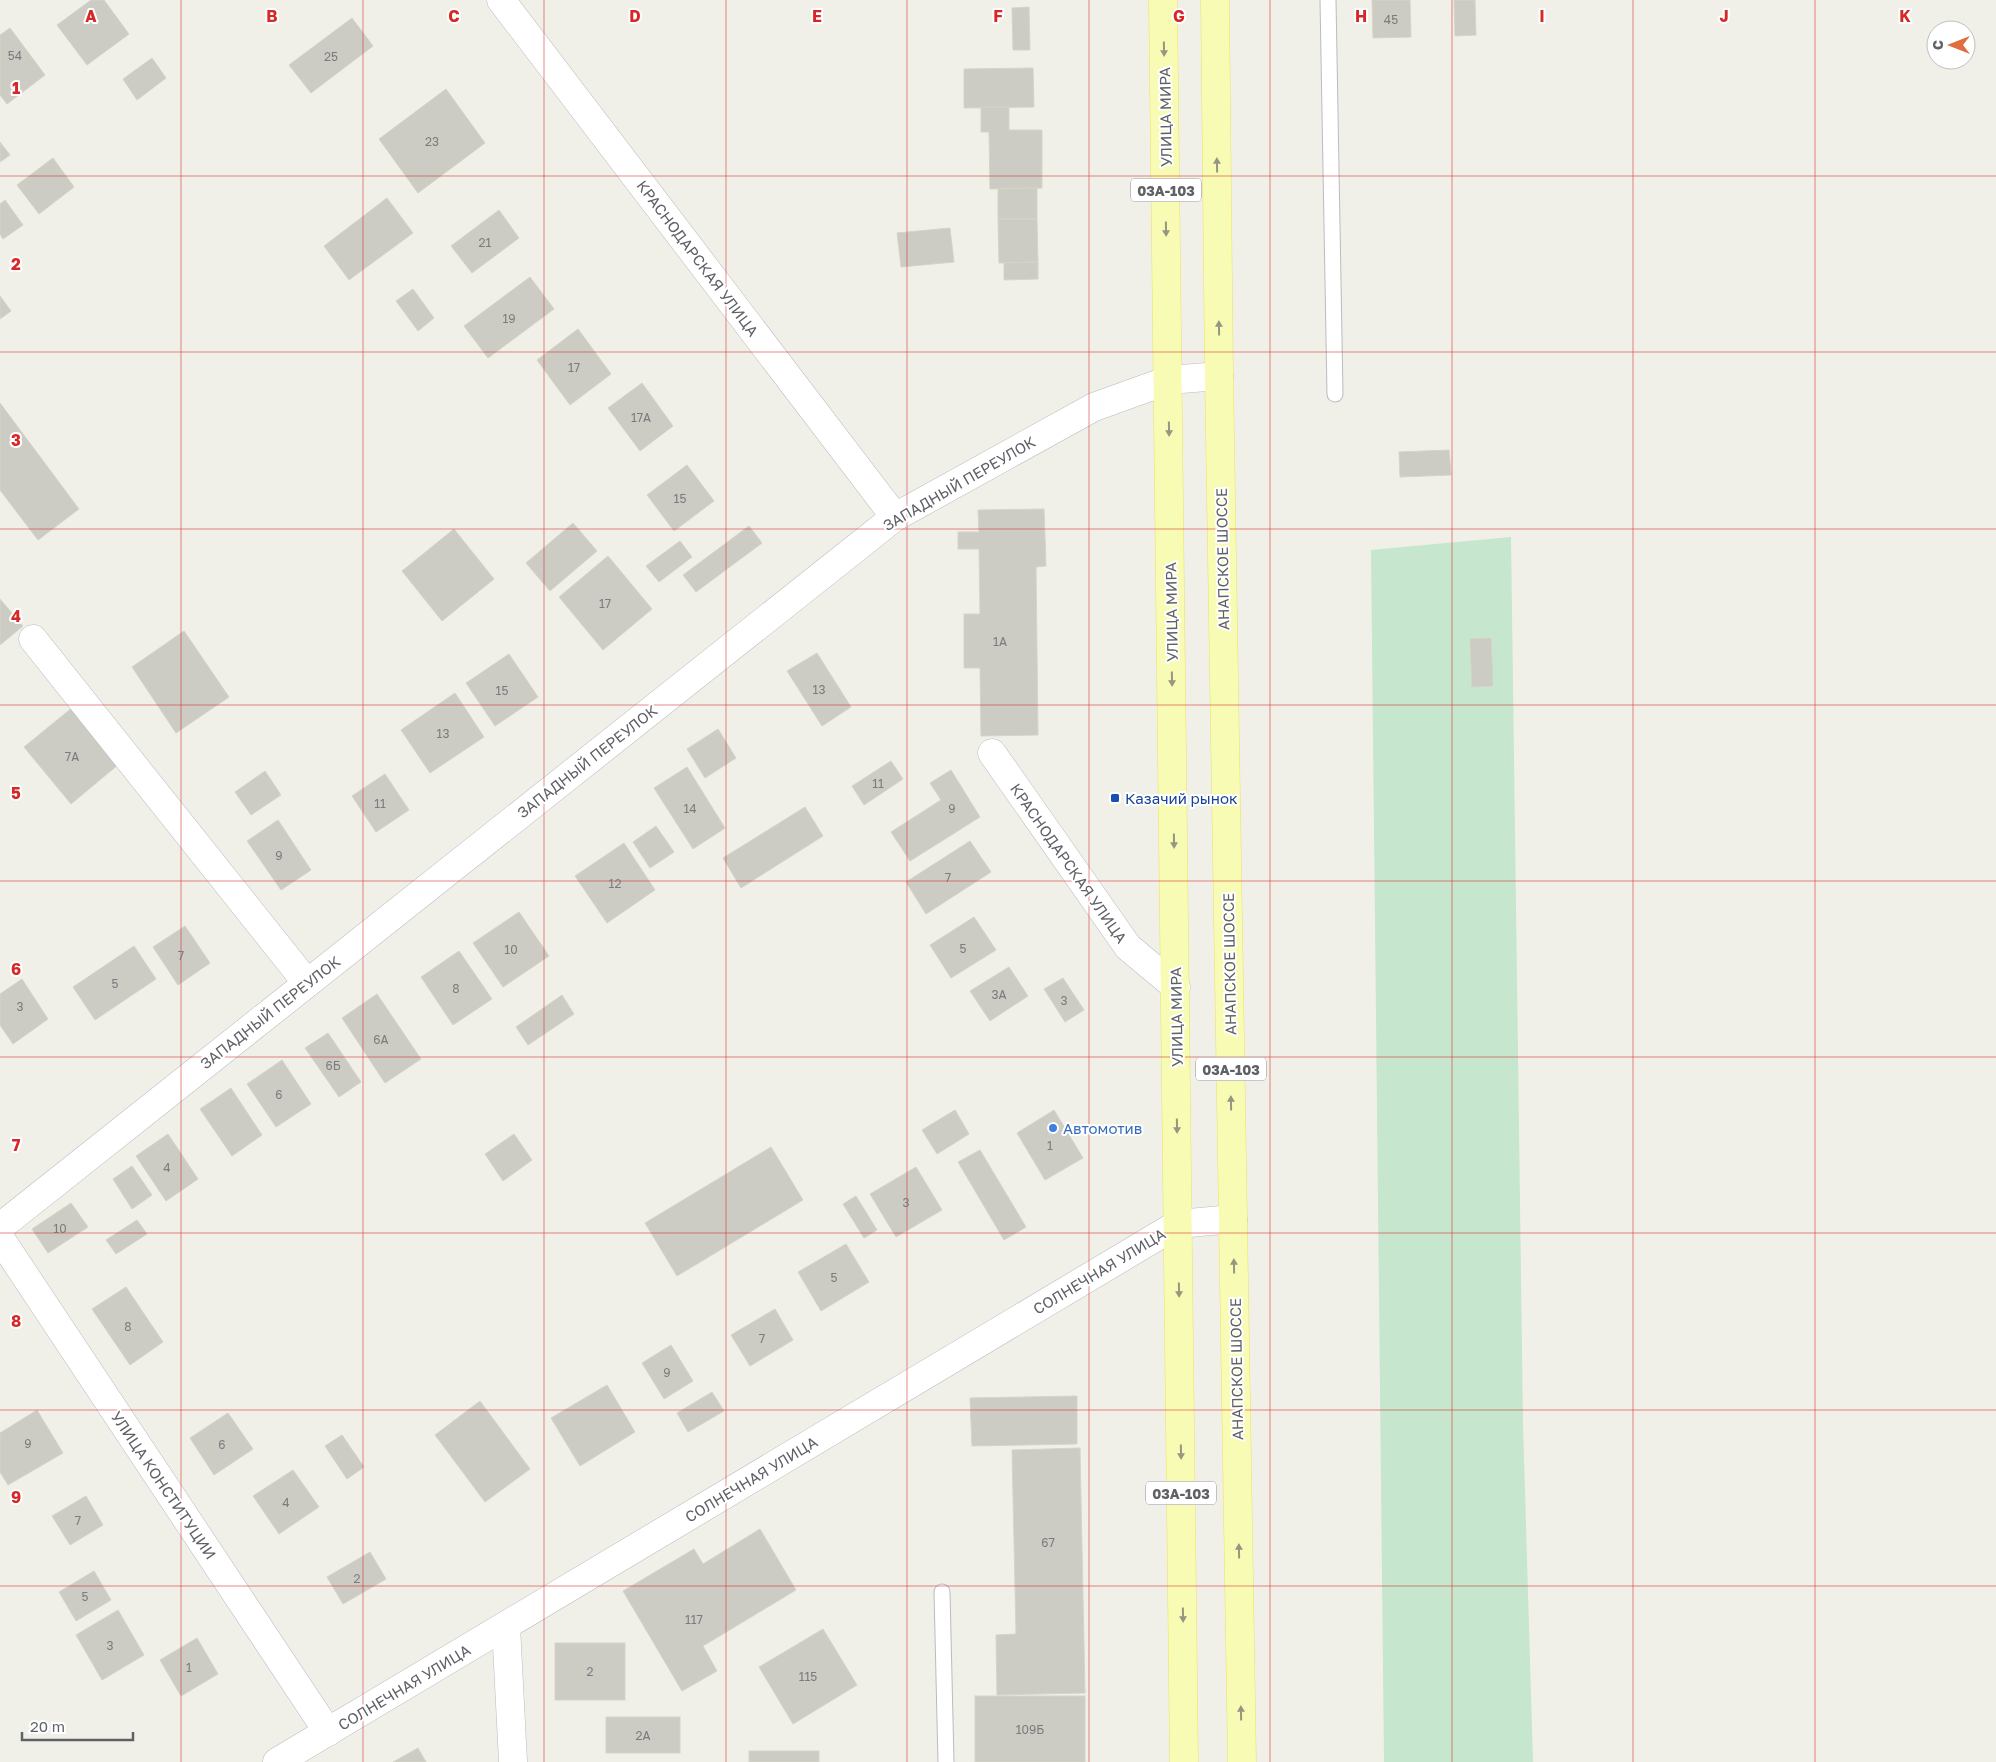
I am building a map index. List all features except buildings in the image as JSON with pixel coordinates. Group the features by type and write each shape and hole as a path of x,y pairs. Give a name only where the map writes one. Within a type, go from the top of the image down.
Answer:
{"main road":[{"name":"УЛИЦА МИРА","path":"1163,0 1178,1224"},
{"name":"03А-103","path":"1215,0 1219,376"},
{"name":"АНАПСКОЕ ШОССЕ","path":"1219,376 1242,1762"},
{"name":"03А-103","path":"1178,1224 1184,1762"}],"street":[{"name":"КРАСНОДАРСКАЯ УЛИЦА","path":"501,0 895,517"},
{"name":"ЗАПАДНЫЙ ПЕРЕУЛОК","path":"0,1226 895,517 1094,406 1168,380 1219,376"},
{"path":"33,638 307,983"},
{"name":"КРАСНОДАРСКАЯ УЛИЦА","path":"992,754 1128,947 1176,987"},
{"name":"СОЛНЕЧНАЯ УЛИЦА","path":"277,1762 1178,1224 1233,1219"},
{"name":"УЛИЦА КОНСТИТУЦИИ","path":"0,1238 328,1732"},
{"path":"506,1626 513,1762"}],"lane":[{"path":"1328,0 1335,394"},
{"path":"942,1592 946,1762"}],"green space":[{"path":"1511,537 1523,1424 1533,1762 1384,1762 1371,550"}],"place":[{"name":"Казачий рынок","path":"1115,798"},
{"name":"Автомотив","path":"1053,1128"}]}
